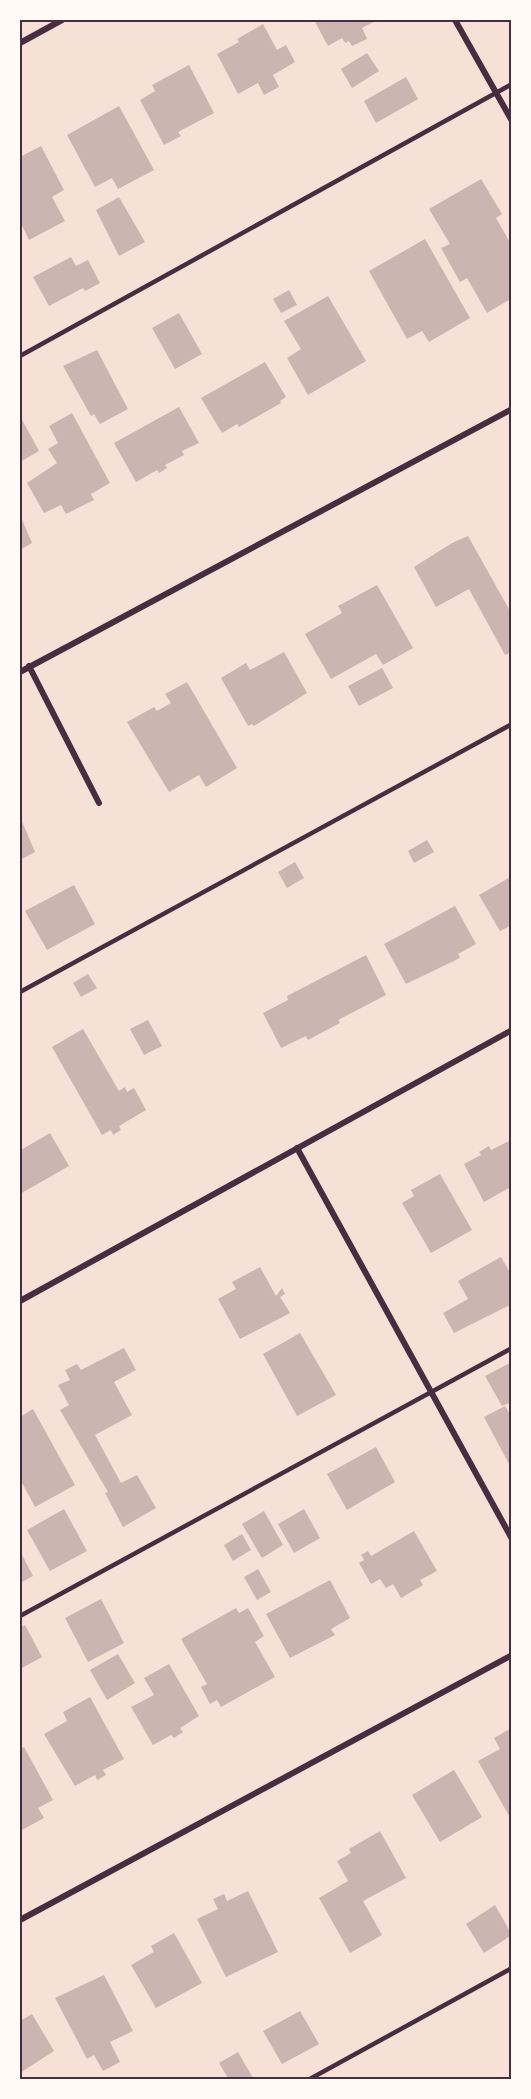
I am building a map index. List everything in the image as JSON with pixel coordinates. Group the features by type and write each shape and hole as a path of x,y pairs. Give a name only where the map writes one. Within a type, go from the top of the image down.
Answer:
{"street":[{"path":"20,43 62,20"},
{"path":"455,20 512,121"},
{"path":"20,672 512,410"},
{"path":"29,666 99,803"},
{"path":"20,1300 512,1030"},
{"path":"297,1148 512,1539"},
{"path":"20,1920 512,1655"}],"lane":[{"path":"20,356 512,84"},
{"path":"20,992 512,724"},
{"path":"20,1616 512,1348"},
{"path":"308,2079 512,1968"}],"building":[{"path":"314,20 377,20 362,28 367,39 352,46 349,41 345,43 342,38 328,46"},
{"path":"263,24 277,50 286,45 295,62 273,75 279,87 264,95 258,83 238,94 217,54 239,42 237,39"},
{"path":"367,53 379,71 352,88 341,69"},
{"path":"189,65 214,113 178,132 181,136 164,145 140,100 155,91 152,85"},
{"path":"406,77 418,99 376,123 364,101"},
{"path":"119,106 154,170 118,189 112,178 95,187 67,135"},
{"path":"41,146 64,190 52,197 65,221 29,240 20,221 20,157"},
{"path":"481,179 502,214 496,218 512,246 509,248 512,253 512,298 487,313 467,278 460,282 441,248 450,244 429,209"},
{"path":"119,197 145,242 119,256 96,210"},
{"path":"425,239 470,318 429,342 422,331 407,339 369,271"},
{"path":"71,257 76,266 88,260 100,283 85,291 83,288 49,306 33,277"},
{"path":"289,290 297,305 281,313 273,299"},
{"path":"328,296 366,361 308,395 287,358 301,349 284,321"},
{"path":"179,313 202,354 175,369 152,328"},
{"path":"97,350 128,409 100,424 94,414 91,416 63,366"},
{"path":"265,362 286,397 280,401 281,403 239,427 237,424 222,433 201,398"},
{"path":"179,407 199,443 182,451 184,455 165,465 167,468 159,473 157,470 136,482 114,443"},
{"path":"72,413 110,483 91,494 94,500 66,514 61,505 44,513 27,483 57,463 48,449 58,443 49,426"},
{"path":"20,416 39,451 20,462"},
{"path":"20,515 32,543 20,550"},
{"path":"468,536 510,611 512,610 512,652 505,655 469,589 436,607 414,567 452,543"},
{"path":"377,585 413,648 383,665 376,654 331,679 305,634 342,613 338,606"},
{"path":"284,652 307,693 254,726 252,724 248,726 221,678 246,663 250,670"},
{"path":"382,668 393,688 359,706 348,686"},
{"path":"187,682 237,768 206,787 199,775 169,792 127,722 154,707 157,711 171,703 165,694"},
{"path":"20,817 35,852 20,860"},
{"path":"427,840 434,852 414,863 408,851"},
{"path":"295,862 304,878 287,888 278,872"},
{"path":"512,876 512,925 500,931 479,895"},
{"path":"74,885 95,924 47,950 25,911"},
{"path":"455,906 476,944 458,954 460,958 406,984 384,944"},
{"path":"366,955 386,995 338,1020 340,1023 308,1040 306,1036 281,1048 263,1013 288,1000 287,996"},
{"path":"88,974 97,988 81,997 73,983"},
{"path":"148,1020 162,1046 144,1055 130,1029"},
{"path":"83,1029 119,1091 125,1087 127,1092 134,1088 146,1110 119,1126 121,1130 113,1135 111,1130 102,1135 52,1047"},
{"path":"50,1133 69,1166 20,1194 20,1147 21,1150"},
{"path":"509,1141 512,1146 512,1186 484,1202 464,1164 481,1155 479,1152 489,1146 491,1150"},
{"path":"440,1174 472,1230 431,1253 402,1203 414,1196 411,1190"},
{"path":"501,1257 512,1276 512,1304 454,1333 443,1313 468,1299 458,1281"},
{"path":"260,1267 276,1296 282,1288 285,1294 280,1297 290,1313 240,1339 218,1299 236,1289 232,1282"},
{"path":"300,1333 336,1395 297,1416 263,1354"},
{"path":"124,1348 136,1370 114,1382 132,1415 95,1435 121,1483 137,1475 156,1508 123,1527 105,1493 108,1492 60,1410 69,1405 58,1385 70,1380 65,1370 77,1364 81,1370"},
{"path":"512,1362 512,1402 502,1406 485,1376"},
{"path":"505,1406 512,1418 509,1464 484,1417"},
{"path":"33,1409 75,1485 35,1507 20,1479 20,1417"},
{"path":"376,1447 395,1482 347,1510 327,1474"},
{"path":"64,1509 87,1551 50,1571 27,1530"},
{"path":"304,1509 320,1538 294,1553 278,1524"},
{"path":"264,1511 283,1545 262,1558 242,1524"},
{"path":"414,1531 437,1571 420,1580 423,1585 401,1598 393,1584 386,1588 380,1579 371,1584 359,1563 364,1560 361,1555 368,1551 371,1556"},
{"path":"242,1534 251,1550 233,1561 224,1545"},
{"path":"20,1551 33,1576 20,1583"},
{"path":"258,1569 271,1592 257,1600 244,1577"},
{"path":"330,1580 350,1618 331,1629 335,1635 290,1658 266,1614"},
{"path":"101,1599 124,1643 88,1662 65,1618"},
{"path":"236,1608 239,1613 248,1608 264,1636 255,1642 275,1677 221,1707 217,1700 210,1704 201,1687 207,1684 181,1639"},
{"path":"25,1625 42,1657 20,1669 20,1628"},
{"path":"118,1654 135,1683 107,1700 90,1670"},
{"path":"169,1664 199,1716 180,1728 183,1732 174,1738 171,1735 153,1745 131,1707 154,1695 144,1678"},
{"path":"90,1697 124,1759 103,1770 106,1775 97,1780 95,1775 75,1786 44,1734 67,1721 63,1712"},
{"path":"512,1728 512,1821 478,1761 500,1749 494,1738"},
{"path":"24,1747 53,1800 38,1808 44,1818 20,1831 20,1749"},
{"path":"454,1770 482,1817 440,1842 412,1795"},
{"path":"380,1831 406,1878 363,1901 382,1935 350,1953 319,1898 348,1881 337,1861 351,1853 349,1849"},
{"path":"248,1891 278,1952 226,1977 197,1919 218,1909 213,1899 224,1894 227,1901"},
{"path":"495,1905 512,1935 484,1953 466,1924"},
{"path":"174,1933 202,1983 156,2008 131,1965 154,1952 151,1946"},
{"path":"104,1975 133,2031 110,2042 120,2062 103,2071 94,2055 87,2059 55,1998"},
{"path":"300,2011 319,2044 282,2064 263,2031"},
{"path":"32,2014 54,2051 20,2073 20,2021"},
{"path":"238,2052 254,2080 229,2080 219,2063"}]}
